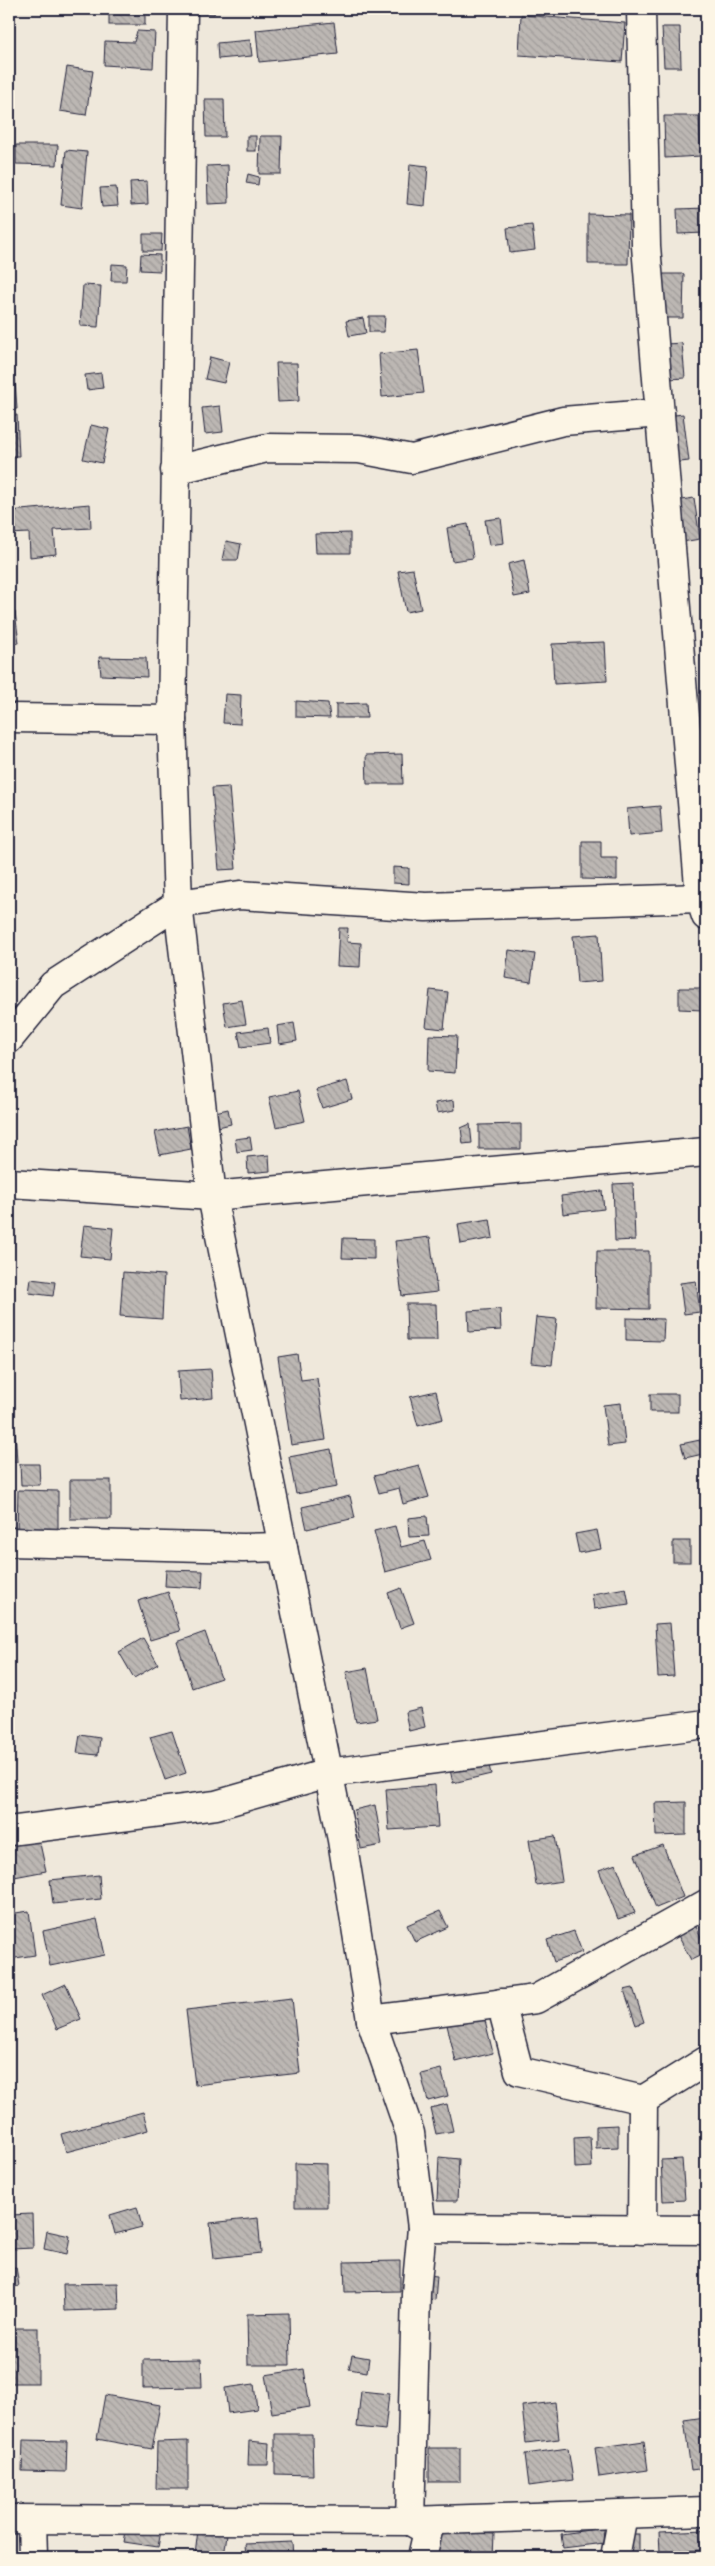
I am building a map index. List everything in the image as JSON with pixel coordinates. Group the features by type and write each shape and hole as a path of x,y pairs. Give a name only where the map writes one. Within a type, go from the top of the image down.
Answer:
{"street":[{"path":"183,9 182,173 175,470 172,720 178,904 212,1196 342,1840 371,2020 410,2133 422,2228 416,2293 410,2521"},
{"path":"9,1039 53,985 178,904 240,895 426,907 703,907 646,246 641,9"},
{"path":"175,470 267,448 359,449 412,459 563,421 660,413"},
{"path":"9,718 172,720"},
{"path":"9,1183 212,1196 706,1152"},
{"path":"9,1542 243,1548 283,1547"},
{"path":"9,1831 216,1805 328,1773 706,1724"},
{"path":"371,2020 536,1998 706,1904"},
{"path":"501,2003 519,2071 643,2100 706,2061"},
{"path":"642,2230 643,2100"},
{"path":"422,2228 706,2230"},
{"path":"33,2557 20,2520 410,2521 706,2511"},
{"path":"615,2557 623,2515"},
{"path":"410,2521 428,2531 422,2557"}],"building":[{"path":"109,9 145,9 145,25 109,25"},
{"path":"200,9 216,9 214,14 200,13"},
{"path":"702,10 706,10 706,25 702,25"},
{"path":"521,15 625,23 622,62 519,55"},
{"path":"334,22 338,54 259,62 256,30"},
{"path":"662,27 680,27 681,67 664,67"},
{"path":"137,31 155,32 153,68 104,65 105,41 134,42"},
{"path":"250,40 252,56 218,59 217,43"},
{"path":"67,67 93,71 86,115 60,111"},
{"path":"205,99 224,99 225,137 206,137"},
{"path":"664,116 699,116 701,156 665,158"},
{"path":"247,136 256,136 256,151 247,151"},
{"path":"260,136 282,136 281,174 259,174"},
{"path":"16,145 58,145 57,165 16,164"},
{"path":"66,150 87,152 82,208 61,205"},
{"path":"410,164 428,166 425,206 407,204"},
{"path":"228,165 229,203 208,204 207,166"},
{"path":"248,174 259,177 258,185 246,183"},
{"path":"147,181 148,204 131,205 130,182"},
{"path":"116,187 118,206 102,207 100,188"},
{"path":"706,208 706,233 678,234 677,209"},
{"path":"588,214 629,215 628,264 588,264"},
{"path":"532,225 535,250 510,253 507,228"},
{"path":"143,234 162,234 161,251 143,251"},
{"path":"141,254 160,255 160,271 140,270"},
{"path":"112,264 127,265 126,281 111,281"},
{"path":"663,274 684,274 683,318 663,318"},
{"path":"83,285 101,286 98,327 80,326"},
{"path":"369,316 385,316 384,332 369,332"},
{"path":"363,318 366,333 349,336 346,321"},
{"path":"682,343 685,378 669,379 666,344"},
{"path":"418,350 424,393 382,397 379,354"},
{"path":"210,357 229,362 224,383 205,379"},
{"path":"276,363 297,363 299,401 278,402"},
{"path":"9,367 14,367 17,409 9,409"},
{"path":"101,373 103,388 87,390 85,375"},
{"path":"220,406 223,432 205,434 202,408"},
{"path":"683,414 689,461 672,463 666,416"},
{"path":"17,415 19,456 9,456 9,416"},
{"path":"91,425 109,429 102,463 83,459"},
{"path":"694,498 700,539 682,542 676,501"},
{"path":"90,504 91,528 54,530 56,554 30,557 29,533 9,534 9,511"},
{"path":"501,518 504,543 489,545 485,520"},
{"path":"468,524 473,558 452,561 447,528"},
{"path":"350,533 350,553 316,553 315,534"},
{"path":"226,541 241,544 238,560 222,560"},
{"path":"524,560 530,594 514,597 508,564"},
{"path":"413,569 421,609 406,612 398,571"},
{"path":"9,612 15,612 19,643 9,644"},
{"path":"605,642 607,681 554,684 552,644"},
{"path":"99,657 146,658 147,677 101,675"},
{"path":"225,694 241,695 240,724 223,723"},
{"path":"296,701 328,703 330,718 296,717"},
{"path":"366,703 367,718 336,718 336,704"},
{"path":"402,754 403,784 367,784 366,755"},
{"path":"229,787 236,869 219,870 212,788"},
{"path":"660,806 662,833 629,836 627,809"},
{"path":"582,841 601,841 601,858 617,858 617,880 582,879"},
{"path":"393,867 409,868 409,884 393,883"},
{"path":"339,928 348,928 347,942 361,943 360,967 337,966"},
{"path":"599,934 602,981 577,983 573,936"},
{"path":"509,950 535,954 531,982 505,978"},
{"path":"679,988 703,988 703,1010 679,1009"},
{"path":"430,990 448,992 444,1029 426,1027"},
{"path":"242,1000 246,1024 227,1027 223,1003"},
{"path":"294,1023 297,1041 279,1044 277,1026"},
{"path":"268,1028 270,1043 241,1047 238,1032"},
{"path":"429,1035 457,1036 455,1073 428,1071"},
{"path":"347,1081 352,1099 322,1108 316,1090"},
{"path":"298,1091 305,1121 276,1127 269,1097"},
{"path":"454,1100 455,1110 437,1113 435,1103"},
{"path":"228,1109 231,1124 218,1127 215,1112"},
{"path":"470,1124 472,1143 463,1144 461,1128"},
{"path":"521,1124 521,1149 479,1149 479,1125"},
{"path":"187,1126 191,1149 160,1155 155,1132"},
{"path":"250,1137 252,1150 237,1152 235,1139"},
{"path":"269,1155 270,1171 248,1173 247,1157"},
{"path":"633,1183 635,1240 615,1241 613,1184"},
{"path":"602,1191 604,1209 563,1214 561,1196"},
{"path":"490,1219 493,1238 461,1244 458,1224"},
{"path":"84,1225 113,1228 110,1259 80,1256"},
{"path":"430,1237 437,1292 402,1296 395,1241"},
{"path":"343,1238 374,1239 374,1259 342,1258"},
{"path":"597,1251 649,1251 649,1309 596,1308"},
{"path":"123,1272 164,1275 162,1319 120,1316"},
{"path":"31,1279 55,1282 53,1296 29,1293"},
{"path":"696,1281 700,1312 684,1314 680,1283"},
{"path":"406,1304 436,1304 437,1340 407,1340"},
{"path":"500,1309 501,1330 469,1332 468,1311"},
{"path":"536,1317 557,1319 552,1365 531,1363"},
{"path":"626,1318 664,1319 663,1341 626,1340"},
{"path":"297,1354 301,1380 317,1378 326,1440 291,1445 278,1357"},
{"path":"211,1369 213,1398 180,1401 178,1371"},
{"path":"436,1391 443,1419 418,1426 410,1397"},
{"path":"650,1394 678,1394 678,1412 650,1412"},
{"path":"621,1403 625,1444 608,1446 603,1405"},
{"path":"15,1430 17,1462 9,1462 9,1431"},
{"path":"700,1440 703,1454 685,1458 681,1444"},
{"path":"331,1449 337,1487 296,1494 289,1457"},
{"path":"20,1464 39,1464 40,1485 21,1485"},
{"path":"419,1465 429,1497 403,1504 399,1488 379,1493 374,1476"},
{"path":"70,1480 111,1480 111,1519 70,1519"},
{"path":"18,1490 58,1491 58,1529 17,1529"},
{"path":"350,1496 355,1518 307,1529 302,1507"},
{"path":"427,1516 429,1536 409,1537 408,1518"},
{"path":"395,1526 401,1547 425,1541 431,1560 385,1572 374,1531"},
{"path":"597,1530 601,1549 579,1553 575,1534"},
{"path":"673,1541 690,1541 690,1562 673,1562"},
{"path":"166,1570 203,1571 202,1588 165,1586"},
{"path":"401,1588 414,1623 400,1628 388,1593"},
{"path":"626,1588 629,1604 594,1609 592,1594"},
{"path":"168,1592 180,1631 150,1640 138,1601"},
{"path":"670,1623 674,1676 658,1677 655,1624"},
{"path":"205,1632 221,1678 192,1688 177,1642"},
{"path":"143,1638 158,1664 134,1678 119,1652"},
{"path":"367,1668 377,1719 356,1722 346,1672"},
{"path":"421,1708 425,1727 409,1731 405,1712"},
{"path":"172,1731 186,1773 165,1780 150,1737"},
{"path":"80,1735 100,1738 98,1755 77,1753"},
{"path":"486,1753 491,1774 453,1783 448,1761"},
{"path":"435,1785 438,1827 389,1830 386,1789"},
{"path":"686,1802 686,1835 656,1836 655,1803"},
{"path":"375,1805 382,1845 361,1849 354,1810"},
{"path":"555,1836 562,1881 536,1885 529,1840"},
{"path":"39,1839 46,1871 9,1878 9,1846"},
{"path":"663,1845 683,1897 656,1908 635,1855"},
{"path":"616,1864 635,1913 618,1919 599,1870"},
{"path":"99,1875 101,1899 53,1904 50,1880"},
{"path":"29,1911 35,1955 9,1959 9,1914"},
{"path":"440,1911 448,1927 415,1942 407,1925"},
{"path":"97,1919 105,1955 50,1966 43,1931"},
{"path":"692,1919 706,1947 706,1953 691,1960 674,1928"},
{"path":"574,1931 582,1952 554,1962 547,1940"},
{"path":"66,1984 81,2019 57,2029 42,1995"},
{"path":"633,1988 644,2022 636,2025 624,1990"},
{"path":"292,1998 300,2073 195,2085 186,2010"},
{"path":"483,2012 493,2053 456,2062 446,2021"},
{"path":"441,2069 448,2096 428,2101 421,2074"},
{"path":"447,2104 453,2131 436,2134 430,2108"},
{"path":"143,2112 148,2130 66,2152 61,2134"},
{"path":"618,2125 618,2147 596,2148 596,2126"},
{"path":"590,2137 592,2167 575,2168 574,2138"},
{"path":"439,2157 459,2159 457,2201 437,2201"},
{"path":"682,2159 685,2200 663,2201 661,2160"},
{"path":"295,2163 327,2164 327,2207 295,2207"},
{"path":"137,2207 142,2227 115,2234 110,2215"},
{"path":"32,2214 33,2248 12,2249 10,2215"},
{"path":"258,2218 261,2253 214,2258 210,2223"},
{"path":"47,2231 70,2236 67,2254 44,2249"},
{"path":"400,2261 400,2291 345,2292 344,2262"},
{"path":"16,2267 19,2286 9,2288 9,2268"},
{"path":"427,2275 437,2276 435,2300 424,2298"},
{"path":"118,2283 119,2309 64,2311 63,2284"},
{"path":"289,2313 290,2365 248,2365 247,2314"},
{"path":"9,2328 38,2328 38,2383 9,2383"},
{"path":"352,2355 369,2358 367,2372 349,2369"},
{"path":"201,2359 202,2387 143,2388 143,2360"},
{"path":"304,2369 310,2407 272,2413 265,2375"},
{"path":"254,2384 257,2409 228,2413 225,2388"},
{"path":"361,2391 389,2394 385,2430 357,2427"},
{"path":"105,2395 160,2405 152,2449 97,2439"},
{"path":"555,2402 559,2439 526,2443 522,2406"},
{"path":"705,2417 706,2468 691,2470 684,2420"},
{"path":"275,2434 312,2434 313,2475 275,2474"},
{"path":"23,2440 67,2441 66,2472 22,2471"},
{"path":"188,2441 188,2489 156,2489 157,2442"},
{"path":"249,2441 269,2443 268,2465 248,2465"},
{"path":"644,2441 648,2470 599,2477 595,2448"},
{"path":"429,2448 460,2448 460,2482 429,2482"},
{"path":"568,2448 573,2480 529,2486 525,2454"},
{"path":"127,2526 161,2531 158,2547 124,2542"},
{"path":"603,2528 604,2543 563,2548 561,2534"},
{"path":"198,2530 227,2534 224,2557 195,2555"},
{"path":"706,2530 706,2550 660,2552 659,2532"},
{"path":"428,2531 494,2534 493,2557 426,2557"},
{"path":"619,2534 639,2534 639,2557 619,2557"},
{"path":"292,2542 293,2557 246,2557 245,2544"}]}
